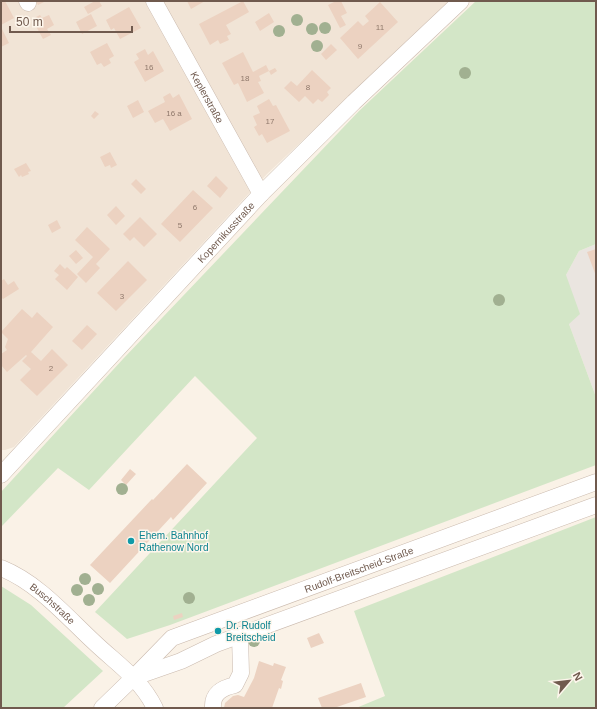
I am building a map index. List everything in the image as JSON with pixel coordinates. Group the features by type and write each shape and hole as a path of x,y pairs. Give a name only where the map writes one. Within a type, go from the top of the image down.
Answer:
{"street":[{"name":"Keplerstraße","path":"154,1 261,194"},
{"name":"Kopernikusstraße","path":"1,475 261,194 354,102 461,1"},
{"name":"Rudolf-Breitscheid-Straße","path":"134,677 172,638 596,482"},
{"name":"Rudolf-Breitscheid-Straße","path":"134,677 181,661 216,644 596,504"},
{"name":"Buschstraße","path":"1,568 23,579 38,590 98,646 134,677"},
{"path":"213,708 215,696 220,690 235,685 241,674 240,636"},
{"path":"102,708 134,677 156,708"}],"shaded area":[{"path":"1,1 450,1 267,174 14,447 5,450 1,450"},
{"path":"596,244 596,397 569,324 566,275 579,251"}],"green space":[{"path":"476,1 596,1 596,244 579,251 566,275 580,314 569,324 596,397 596,465 170,625 127,639 95,612 257,438 195,376 89,490 58,468 1,527 1,492 123,359 359,111"},
{"path":"596,517 596,708 356,708 385,696 354,611"},
{"path":"1,586 31,605 103,671 63,708 1,708"}],"building":[{"path":"1,1 5,1 14,18 1,25"},
{"path":"36,1 46,1 38,5"},
{"path":"95,1 99,1 102,6 88,14 84,7"},
{"path":"187,1 205,1 191,9"},
{"path":"243,1 249,12 226,25 231,34 227,36 229,40 220,44 218,40 210,45 199,24"},
{"path":"333,1 341,1 347,13 341,16 346,25 340,28 328,5 334,2"},
{"path":"380,2 398,22 358,59 340,38 358,21 363,26 369,21 365,16"},
{"path":"129,7 141,28 120,39 114,28 111,30 106,20"},
{"path":"269,13 274,22 260,31 255,22"},
{"path":"91,14 97,26 82,34 76,22"},
{"path":"40,15 42,18 49,15 54,25 47,29 51,35 43,39 32,19"},
{"path":"1,27 9,43 1,47"},
{"path":"107,43 114,56 109,59 111,63 104,67 101,63 97,65 90,52"},
{"path":"331,44 337,50 326,60 321,54"},
{"path":"145,49 148,55 153,51 164,71 145,82 134,62 139,59 136,54"},
{"path":"243,52 253,72 266,65 269,71 259,76 261,81 258,82 264,93 247,102 238,83 234,85 222,63"},
{"path":"275,68 277,71 271,75 269,71"},
{"path":"312,70 331,88 327,92 329,95 322,102 318,99 313,104 305,96 299,102 284,88 291,81 297,86"},
{"path":"170,93 173,98 179,94 192,119 170,131 163,119 155,123 148,111 165,102 163,97"},
{"path":"269,99 273,106 276,105 290,131 267,143 262,134 259,136 254,127 257,125 253,116 260,113 257,106"},
{"path":"138,100 144,112 133,118 127,106"},
{"path":"95,111 99,114 94,119 91,116"},
{"path":"110,152 117,165 111,168 110,165 105,167 100,157"},
{"path":"26,163 31,171 28,172 29,174 22,177 21,175 19,177 14,169"},
{"path":"216,176 228,188 220,198 207,186"},
{"path":"136,179 146,189 141,194 131,184"},
{"path":"193,190 213,208 180,242 161,224"},
{"path":"116,206 125,216 116,225 107,215"},
{"path":"140,217 157,234 144,247 134,237 130,241 123,234"},
{"path":"57,220 61,228 52,233 48,225"},
{"path":"87,227 110,249 96,264 100,268 86,283 77,274 93,257 75,240"},
{"path":"596,249 596,276 587,252"},
{"path":"76,250 83,258 76,264 69,256"},
{"path":"128,261 147,280 116,311 97,293"},
{"path":"60,264 65,269 67,267 78,277 67,290 55,279 59,275 54,271"},
{"path":"4,279 8,285 14,281 19,289 3,299 1,297 1,281"},
{"path":"22,309 32,318 37,312 53,327 31,352 41,361 52,349 68,365 37,396 20,380 31,369 22,361 27,356 26,355 7,372 1,365 1,354 7,350 5,347 8,339 1,332"},
{"path":"87,325 97,334 82,350 72,341"},
{"name":"Ehem. Bahnhof Rathenow Nord","path":"187,464 207,483 173,520 171,517 110,583 90,565"},
{"path":"130,469 136,474 126,485 121,480"},
{"path":"182,613 183,617 174,620 173,616"},
{"path":"319,633 324,643 311,648 307,638"},
{"path":"259,661 273,666 274,663 286,667 281,680 283,681 281,689 279,688 272,708 224,708 225,703 233,696 238,695 244,697 254,678"},
{"path":"361,683 366,697 334,708 322,708 318,698"}],"place":[{"name":"Ehem. Bahnhof Rathenow Nord","path":"131,541"},
{"name":"Dr. Rudolf Breitscheid","path":"218,631"}]}
